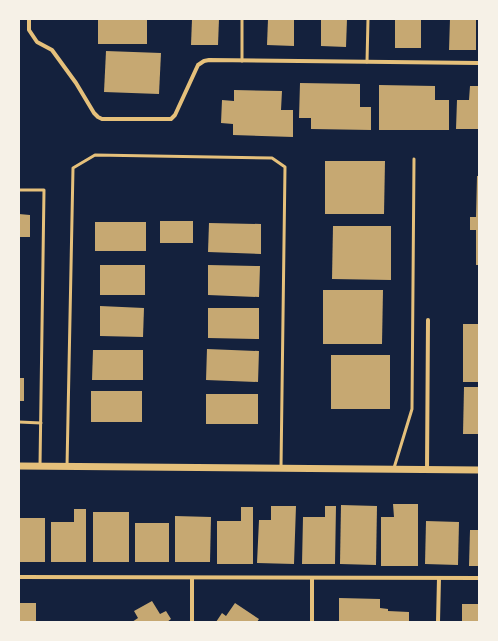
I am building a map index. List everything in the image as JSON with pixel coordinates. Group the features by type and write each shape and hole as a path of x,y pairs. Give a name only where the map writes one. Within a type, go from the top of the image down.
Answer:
{"street":[{"path":"29,19 29,30 37,42 52,50 98,117 102,119 171,119 175,115 198,65 209,60 479,64"},
{"path":"427,470 428,320"},
{"path":"19,466 479,470"},
{"path":"19,577 479,578"},
{"path":"192,578 192,622"},
{"path":"312,578 312,622"},
{"path":"438,578 438,622"}],"lane":[{"path":"242,19 242,61"},
{"path":"367,62 368,19"},
{"path":"67,467 73,168 95,155 272,158 285,167 281,469"},
{"path":"394,470 412,409 414,159"},
{"path":"19,190 44,190 40,466"},
{"path":"19,422 41,423"}],"building":[{"path":"98,19 147,19 147,44 98,44"},
{"path":"192,19 219,19 218,45 191,45"},
{"path":"268,19 294,19 294,46 267,45"},
{"path":"321,19 347,19 346,47 321,46"},
{"path":"395,19 421,19 421,48 395,48"},
{"path":"450,19 476,19 476,50 449,50"},
{"path":"106,51 161,53 159,94 104,92"},
{"path":"300,83 360,84 360,107 371,107 371,130 311,129 311,118 299,118"},
{"path":"379,85 435,86 435,100 449,100 449,130 379,130"},
{"path":"470,86 479,86 479,129 456,129 457,100 469,100"},
{"path":"234,90 282,91 281,110 293,110 293,137 233,135 233,124 221,123 222,100 234,101"},
{"path":"325,161 385,161 384,214 325,214"},
{"path":"477,176 479,176 479,265 476,265 476,230 470,230 470,217 476,217"},
{"path":"19,214 30,215 30,237 19,237"},
{"path":"160,221 193,221 193,243 160,243"},
{"path":"95,222 146,222 146,251 95,251"},
{"path":"209,223 261,224 261,254 208,252"},
{"path":"333,226 391,226 391,280 332,279"},
{"path":"100,265 145,265 145,295 100,295"},
{"path":"208,265 260,266 259,297 208,295"},
{"path":"323,290 383,290 382,344 323,344"},
{"path":"100,306 144,308 143,337 100,336"},
{"path":"208,308 259,308 259,339 208,338"},
{"path":"463,324 479,324 479,382 463,382"},
{"path":"207,349 259,351 258,382 206,380"},
{"path":"93,350 143,350 143,380 92,380"},
{"path":"331,355 390,355 390,409 331,409"},
{"path":"19,378 24,378 24,401 19,401"},
{"path":"464,387 479,387 479,434 463,434"},
{"path":"91,391 142,391 142,422 91,422"},
{"path":"206,394 258,394 258,424 206,424"},
{"path":"393,504 418,504 418,566 381,566 381,517 394,517"},
{"path":"341,505 377,506 376,565 340,564"},
{"path":"271,506 296,506 294,564 257,563 259,520 271,520"},
{"path":"325,506 336,506 335,564 302,564 303,517 325,517"},
{"path":"241,507 253,507 253,564 217,564 217,521 241,521"},
{"path":"74,509 86,509 86,562 51,562 51,522 74,522"},
{"path":"93,512 129,512 129,562 93,562"},
{"path":"175,516 211,517 210,562 175,562"},
{"path":"19,518 45,518 45,562 19,562"},
{"path":"426,521 459,522 458,565 425,564"},
{"path":"135,523 169,523 169,562 135,562"},
{"path":"470,530 479,530 479,566 469,566"},
{"path":"339,598 380,599 380,608 388,609 388,611 409,612 409,622 339,622"},
{"path":"152,601 160,614 166,611 171,619 167,622 132,622 138,618 134,611"},
{"path":"19,603 36,603 36,622 19,622"},
{"path":"235,603 259,619 257,622 216,622 222,613 226,616"},
{"path":"462,604 479,604 479,622 462,622"}]}
